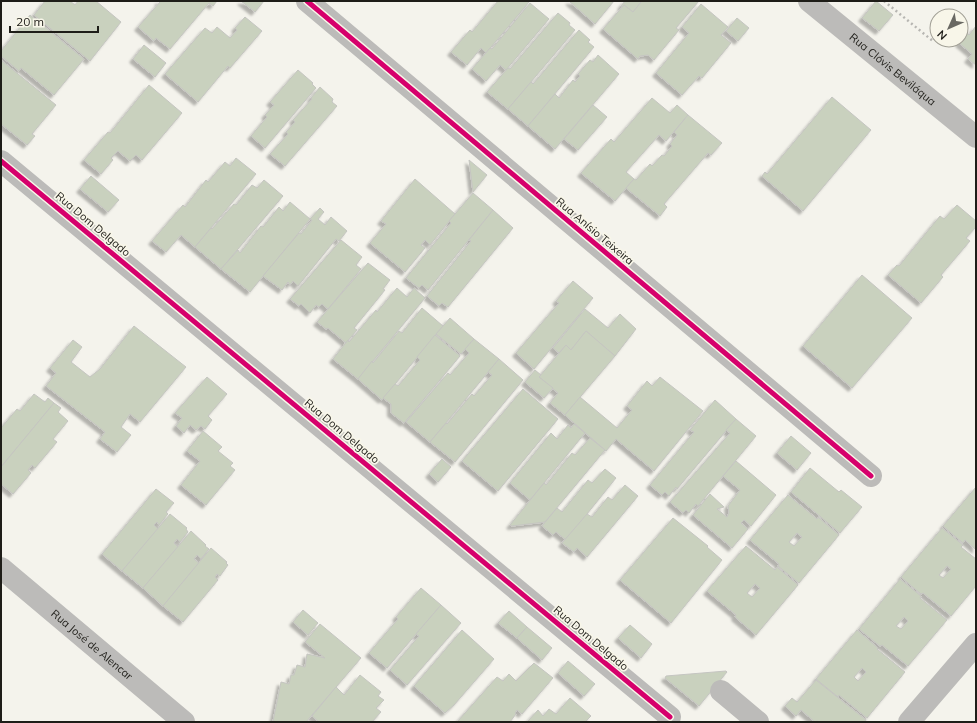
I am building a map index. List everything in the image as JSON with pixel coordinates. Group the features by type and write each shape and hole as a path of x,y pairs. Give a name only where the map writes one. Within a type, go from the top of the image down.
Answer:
{"street":[{"name":"Rua Anísio Teixeira","path":"306,1 871,476"},
{"name":"Rua Clóvis Beviláqua","path":"809,1 976,137"},
{"name":"Rua Dom Delgado","path":"1,161 670,716"},
{"name":"Rua José de Alencar","path":"1,568 184,722"},
{"path":"909,722 976,644"},
{"path":"722,691 758,722"}],"path":[{"path":"884,1 929,38"}],"building":[{"path":"45,1 70,1 75,5 78,1 96,1 121,22 90,61 34,15"},
{"path":"158,1 217,1 213,6 209,3 170,49 156,38 154,41 138,27 160,2"},
{"path":"241,1 264,1 255,12"},
{"path":"498,1 530,1 486,53 481,48 467,65 451,52 470,30 472,32"},
{"path":"569,1 614,1 595,24"},
{"path":"625,1 642,1 633,12 624,5 622,7 621,6"},
{"path":"642,1 699,1 676,28 679,30 654,60 648,55 640,56 638,59 603,29 624,5 633,12"},
{"path":"876,1 893,15 879,31 862,18"},
{"path":"530,3 549,19 506,70 500,65 486,81 472,69 490,48 492,49"},
{"path":"701,4 728,27 721,35 731,43 702,78 699,76 682,95 656,73 689,33 682,27"},
{"path":"558,13 570,23 569,25 575,30 508,109 487,92 508,68 510,69"},
{"path":"30,15 84,59 54,95 21,68 19,71 1,56 1,51"},
{"path":"245,17 262,31 230,68 228,66 198,102 165,74 205,28 212,33 217,27 230,38 237,30 235,28"},
{"path":"737,18 749,28 738,41 726,31"},
{"path":"976,26 976,65 968,59 972,54 965,48 969,48 969,35"},
{"path":"579,30 590,40 588,42 594,47 528,126 508,109 531,82 533,84"},
{"path":"144,45 166,63 155,77 133,59"},
{"path":"598,55 619,74 555,149 528,126 555,94 559,98 573,80 575,82 580,76 578,74 590,60 593,62"},
{"path":"1,60 56,105 32,134 35,136 27,145 1,124"},
{"path":"298,70 313,83 312,84 316,88 265,148 251,136 267,117 265,115 274,105 270,102"},
{"path":"149,85 182,113 142,160 136,155 130,161 118,151 111,158 113,160 101,174 84,160 108,132 110,133"},
{"path":"320,87 333,99 332,102 337,106 285,166 270,154 288,134 286,132 295,122 293,120 312,99 311,98"},
{"path":"832,97 871,130 803,211 762,176 765,172 767,174"},
{"path":"652,98 670,113 677,105 688,115 666,141 659,135 626,172 634,179 615,201 581,173 611,139 614,142"},
{"path":"593,105 607,117 578,150 564,139"},
{"path":"688,115 722,143 711,155 708,153 664,204 667,207 660,216 626,188 634,179 636,180 650,164 652,166 662,155 664,156 672,146 670,144 677,135 674,132"},
{"path":"236,158 256,174 195,247 181,235 166,252 152,241 183,205 185,207 206,180 208,182 225,162 230,166"},
{"path":"469,160 487,175 473,192"},
{"path":"91,176 119,200 108,212 80,189"},
{"path":"415,179 455,214 430,245 425,240 421,245 425,248 405,272 370,243 386,224 381,221"},
{"path":"264,180 283,196 221,269 195,247 234,204 236,205 252,185 257,188"},
{"path":"473,193 493,210 428,290 422,285 419,288 406,278 451,223 449,221"},
{"path":"290,202 310,219 250,292 221,269 238,250 240,253 261,226 263,227 279,207 283,211"},
{"path":"957,205 976,221 976,227 966,238 970,241 941,275 943,277 921,303 888,275 897,265 899,266 940,216 944,219"},
{"path":"320,208 324,212 318,219 325,225 331,217 347,231 339,241 336,239 298,286 293,281 290,285 288,282 282,290 263,276 299,233 301,234 312,220 310,219"},
{"path":"493,210 513,228 448,307 442,303 439,306 427,296 471,241 469,240"},
{"path":"341,240 362,257 356,265 361,269 328,309 322,304 319,307 316,305 310,313 301,304 299,306 290,299"},
{"path":"368,263 390,280 383,289 385,290 354,328 357,330 346,343 328,328 326,329 317,322"},
{"path":"862,275 912,318 852,388 803,346"},
{"path":"573,281 593,298 534,369 516,353 559,303 556,301"},
{"path":"397,288 407,297 414,288 425,298 358,379 333,359 348,340 349,342"},
{"path":"422,308 443,326 382,400 358,379 399,331 402,333"},
{"path":"585,309 608,328 620,314 636,329 615,356 586,331 571,350 566,345 559,353 553,348"},
{"path":"450,318 474,339 461,354 436,334"},
{"path":"134,326 186,367 140,422 130,414 121,427 131,435 117,452 100,439 105,432 46,386 56,373 50,368 73,340 82,347 71,362 90,377 100,369"},
{"path":"586,331 615,356 565,415 550,403 558,393 539,377 566,345 571,350"},
{"path":"435,335 460,356 404,423 391,413 391,404 383,398 395,384 398,386 420,360 417,357"},
{"path":"474,339 499,359 430,442 406,422 448,373 450,375 469,353 465,349"},
{"path":"499,359 523,380 455,462 430,442 472,394 474,396 492,375 488,372"},
{"path":"535,370 541,375 539,377 553,388 544,398 525,382"},
{"path":"207,377 227,394 208,416 212,420 205,429 201,426 196,430 190,425 184,433 176,426 182,418 175,413"},
{"path":"660,377 703,411 654,471 616,439 606,451 565,415 580,397 617,428 632,410 627,406 647,381 652,386"},
{"path":"523,389 558,419 498,491 462,461"},
{"path":"34,394 45,402 48,398 54,403 1,467 1,428 17,409 20,411"},
{"path":"715,400 736,419 677,489 676,487 669,496 665,492 662,495 650,485 694,432 690,430"},
{"path":"54,403 61,408 58,412 68,421 53,439 57,442 35,468 32,465 28,470 31,473 13,494 1,484 1,467"},
{"path":"736,419 756,436 698,506 696,504 689,513 686,510 683,513 670,502 730,433 726,430"},
{"path":"574,424 585,433 530,500 510,483 551,433 557,439 568,425 571,428"},
{"path":"203,431 222,447 218,451 233,463 230,466 235,470 206,505 181,485 200,461 187,451"},
{"path":"791,436 811,453 797,470 777,453"},
{"path":"590,438 605,450 545,522 510,525 544,483 546,485 572,453 575,455"},
{"path":"442,459 451,467 438,482 429,474"},
{"path":"736,461 776,495 751,526 744,520 741,523 748,529 732,548 693,515 710,494 724,507 717,509 727,517 729,513 728,506 740,490 723,476"},
{"path":"810,468 839,492 841,490 862,507 840,533 791,492"},
{"path":"605,469 616,478 566,540 556,532 553,535 542,526 557,508 562,512 588,480 592,483"},
{"path":"625,485 638,496 587,557 577,548 574,552 562,543 587,514 592,517 608,497 612,500"},
{"path":"976,487 976,550 965,540 963,543 943,526"},
{"path":"156,489 174,503 166,512 168,514 159,525 157,522 154,525 158,529 122,571 102,554"},
{"path":"788,495 817,519 818,517 839,535 799,583 750,540","holes":["797,533 802,537 794,546 789,542"]},
{"path":"170,514 187,528 186,529 188,532 180,542 177,539 174,543 178,547 143,588 122,571"},
{"path":"673,518 708,546 707,547 722,560 671,623 620,580"},
{"path":"942,528 963,545 961,547 976,559 976,586 951,616 901,577","holes":["947,566 951,569 943,578 939,575"]},
{"path":"191,531 209,549 201,559 197,555 194,559 199,563 163,606 143,588"},
{"path":"746,546 775,570 777,567 798,585 756,635 735,617 736,615 707,591","holes":["755,584 760,588 752,597 747,593"]},
{"path":"211,548 227,562 226,563 228,565 220,576 217,574 215,577 218,580 183,622 163,606"},
{"path":"900,579 947,620 908,666 859,629","holes":["904,617 908,621 901,629 896,626"]},
{"path":"421,588 441,605 387,668 369,653 398,619 396,617"},
{"path":"441,605 461,623 407,685 390,670 419,636 416,634"},
{"path":"303,610 318,623 308,635 293,622"},
{"path":"509,611 527,627 517,638 498,623"},
{"path":"320,624 361,658 306,722 273,721 281,682 289,684 291,675 294,675 297,665 305,667 307,654 325,658 305,642"},
{"path":"630,625 652,644 641,658 618,638"},
{"path":"527,627 552,648 542,660 517,638"},
{"path":"462,630 494,659 454,705 445,713 414,686"},
{"path":"857,630 905,672 867,718 839,695 838,697 816,679","holes":["862,668 866,672 858,681 854,677"]},
{"path":"568,661 595,684 584,696 558,673"},
{"path":"534,663 553,678 522,714 517,710 510,722 457,722 497,677 503,681 509,674 516,681"},
{"path":"727,672 699,706 665,678 666,676"},
{"path":"360,675 381,692 378,696 384,700 376,708 381,712 372,722 319,722 312,716 336,687 344,695"},
{"path":"816,680 866,720 865,722 815,722 801,710 796,716 785,706 792,698 797,702"},
{"path":"570,698 591,716 585,722 527,722 538,710 543,716 549,709 556,714"}],"cycle path":[{"path":"307,1 871,476"},
{"path":"1,161 670,717"}]}
